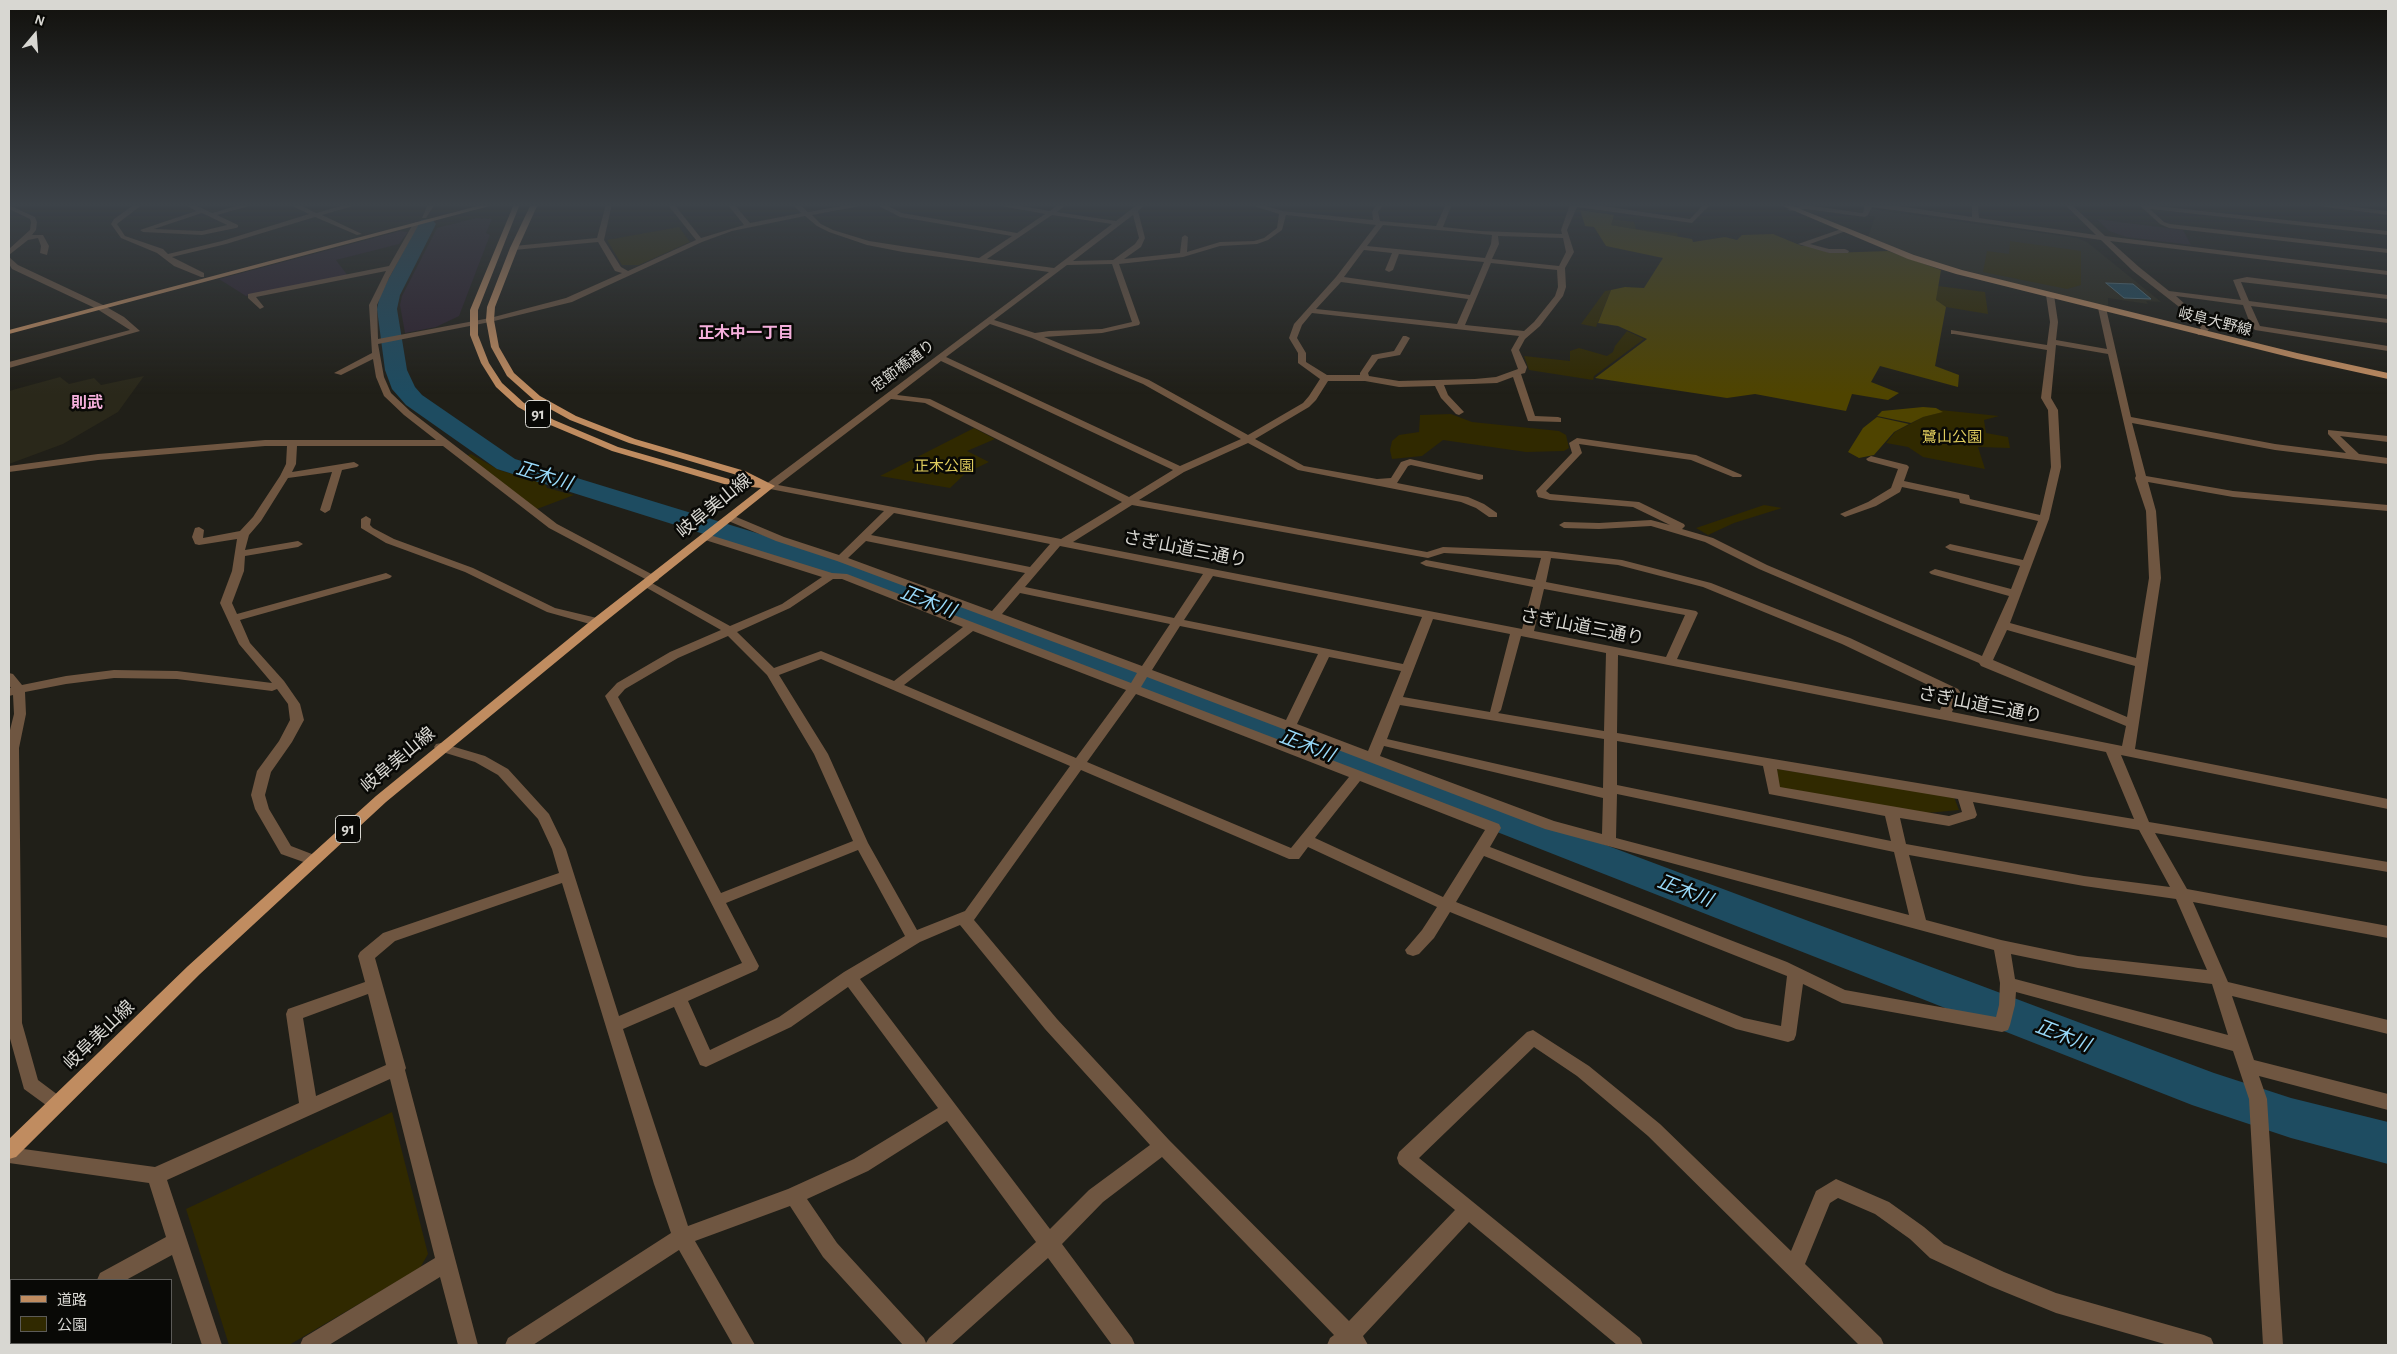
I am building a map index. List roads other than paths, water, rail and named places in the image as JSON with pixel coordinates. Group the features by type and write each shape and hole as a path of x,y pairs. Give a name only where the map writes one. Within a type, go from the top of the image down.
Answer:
{"main road":[{"path":"9,332 231,267"},
{"path":"9,326 97,306 248,267"},
{"name":"岐阜美山線","path":"491,267 474,310 474,335 485,364 499,386 521,405 551,422 615,448 728,482 770,486"},
{"name":"岐阜美山線","path":"507,267 491,307 490,320 495,347 510,374 538,398 573,418 632,441 741,473 770,486"},
{"name":"岐阜大野線","path":"1944,267 2201,333 2388,376"},
{"name":"岐阜美山線","path":"9,1151 56,1103 312,860 442,747 770,486"}],"street":[{"path":"184,267 201,275"},
{"path":"260,307 251,296 386,267"},
{"path":"391,267 373,305 378,342 376,354 380,377 387,394 407,413 553,526 729,630 772,673 821,754 861,843 914,938"},
{"path":"617,267 629,274"},
{"path":"378,342 474,324 569,300 644,267"},
{"path":"1033,267 1054,270"},
{"name":"忠節橋通り","path":"770,486 1058,267"},
{"path":"1035,336 1049,333 1102,331 1136,323 1118,267"},
{"path":"1348,267 1312,311 1298,324 1293,338 1302,353 1302,364 1325,378 1365,378 1399,384 1475,382 1517,374 1522,371 1523,367 1515,350 1521,338 1545,315 1559,296 1562,287 1561,268 1553,267"},
{"path":"1460,325 1485,267"},
{"path":"2134,267 2168,293 2202,323 2205,329 2201,333"},
{"path":"2341,267 2388,273"},
{"path":"9,365 136,331 121,319 97,306 12,268"},
{"path":"1339,279 1471,297"},
{"path":"2388,296 2237,280 2255,326 2258,328 2388,349"},
{"path":"2168,293 2388,321"},
{"path":"1985,663 2028,564 2044,519 2056,468 2053,410 2046,398 2050,345 2054,322 2050,295"},
{"path":"2102,308 2110,352 2140,478 2151,511 2155,578 2128,753"},
{"path":"1312,311 1391,320 1460,325 1527,334"},
{"path":"989,320 1035,336 1146,382 1301,468 1464,499 1480,506 1492,515"},
{"path":"1954,332 2110,352"},
{"path":"1365,378 1364,373 1375,357 1398,353 1406,338"},
{"path":"338,373 376,354"},
{"path":"940,357 1180,470"},
{"path":"1517,374 1531,419 1558,420"},
{"path":"994,616 1032,571 1060,543 1180,470 1248,439 1306,405 1313,398 1325,378"},
{"path":"1438,383 1444,396 1459,412"},
{"path":"887,396 927,401 1128,501 1428,555 1443,550 1575,556 1638,566 1707,585 1790,617 1954,692 1945,715"},
{"path":"2126,418 2257,444 2388,460"},
{"path":"2355,456 2331,432 2388,439"},
{"path":"1737,475 1693,458 1577,441 1574,443 1576,453 1541,491 1542,495 1550,497 1634,504 1764,567 1985,663 2133,724"},
{"path":"292,443 291,464 285,476 257,519 244,534 238,571 226,603 232,619 249,649 280,684 294,704 297,720 285,742 264,771 258,795 262,809 286,850 312,860"},
{"path":"9,469 108,456 248,444 446,443"},
{"path":"1845,514 1872,504 1896,490 1904,467 1871,459"},
{"path":"1346,477 1394,481 1404,464 1410,462 1480,477"},
{"path":"285,476 354,465"},
{"path":"325,510 338,467"},
{"path":"2140,478 2233,494 2388,508"},
{"path":"1899,483 1965,497 1964,502 2044,519"},
{"name":"さぎ山道三通り","path":"770,486 1945,715 2388,804"},
{"path":"841,558 891,510"},
{"path":"366,519 365,526 369,530 390,541 469,570 551,610 597,622"},
{"path":"728,520 841,558 1062,640 1139,681 1358,775 1495,817 1550,825 2001,946 2078,962 2219,982 2388,1027"},
{"path":"1564,525 1652,524 1709,540"},
{"path":"199,530 197,537 199,542 244,534"},
{"path":"708,535 831,576 843,576 972,626 1139,681 1289,727 1372,758 1495,817"},
{"path":"863,537 1032,571"},
{"path":"240,554 298,544"},
{"path":"1950,547 2028,564"},
{"path":"1495,710 1539,584 1547,554"},
{"path":"1426,562 1539,584 1694,607 1670,662"},
{"path":"679,999 706,1060 785,1022 850,977 914,938 970,915 1139,681 1210,572"},
{"path":"1935,572 2015,594"},
{"path":"232,619 386,576"},
{"path":"613,1026 679,999 751,966 611,696 620,686 674,655 786,606 831,576"},
{"path":"1017,589 1408,669"},
{"path":"1372,758 1429,615"},
{"path":"2003,625 2143,664"},
{"path":"894,686 972,626"},
{"path":"1609,841 1611,791 1609,732 1612,651"},
{"path":"1289,727 1326,652"},
{"path":"772,673 821,655 1294,855 1358,775"},
{"path":"14,691 74,679 123,674 177,675 272,686 280,684"},
{"path":"9,677 20,714 12,748 11,785 14,1023 30,1084 56,1103"},
{"path":"1397,696 1495,710 1769,762 2388,868"},
{"path":"1397,696 1609,732"},
{"path":"1380,741 1611,791 1900,848 2084,881 2182,894 2388,932"},
{"path":"442,747 473,756 504,772 544,817 559,849 613,1026 682,1237 732,1327 745,1345"},
{"path":"2112,750 2144,826 2182,894 2219,982 2247,1066 2258,1107 2273,1345"},
{"path":"1769,762 1774,790 1891,812 1949,821 1970,816 1964,795"},
{"path":"1891,812 1919,925"},
{"path":"1413,950 1428,934 1447,905 1494,828 1495,817"},
{"path":"1306,840 1447,905 1742,1024 1788,1035 1796,973"},
{"path":"717,900 861,843"},
{"path":"1481,849 1796,973 1842,996 2002,1025 2006,1013 2008,983 2001,946"},
{"path":"468,1345 397,1068 366,956 389,937 566,876"},
{"path":"964,919 1050,1024 1348,1343 1468,1209"},
{"path":"850,977 948,1111 1050,1243 1125,1345"},
{"path":"2008,983 2240,1045"},
{"path":"309,1107 294,1014 374,985"},
{"path":"1633,1345 1406,1158 1533,1037 1583,1070 1633,1111 1874,1345"},
{"path":"2247,1066 2388,1102"},
{"path":"9,1155 156,1176 397,1068"},
{"path":"515,1345 682,1237 794,1196 861,1165 948,1111"},
{"path":"936,1345 1050,1243 1096,1196 1163,1146"},
{"path":"156,1176 212,1345"},
{"path":"1794,1268 1823,1196 1836,1188 1882,1208 1917,1233 1937,1251 1998,1279 2056,1303 2204,1345"},
{"path":"794,1196 830,1250 917,1345"},
{"path":"109,1279 178,1241"},
{"path":"310,1345 446,1262"}],"water":[{"path":"2106,283 2133,284 2151,299 2124,298"}],"waterway":[{"name":"正木川","path":"404,267 390,295 387,309 396,370 404,389 414,400 506,464 838,567 2208,1091 2291,1118 2388,1143"}],"district":[{"name":"正木中一丁目","path":"746,333"},
{"name":"則武","path":"87,403"}],"park label":[{"name":"鷺山公園","path":"1952,437"},
{"name":"正木公園","path":"944,466"}]}
